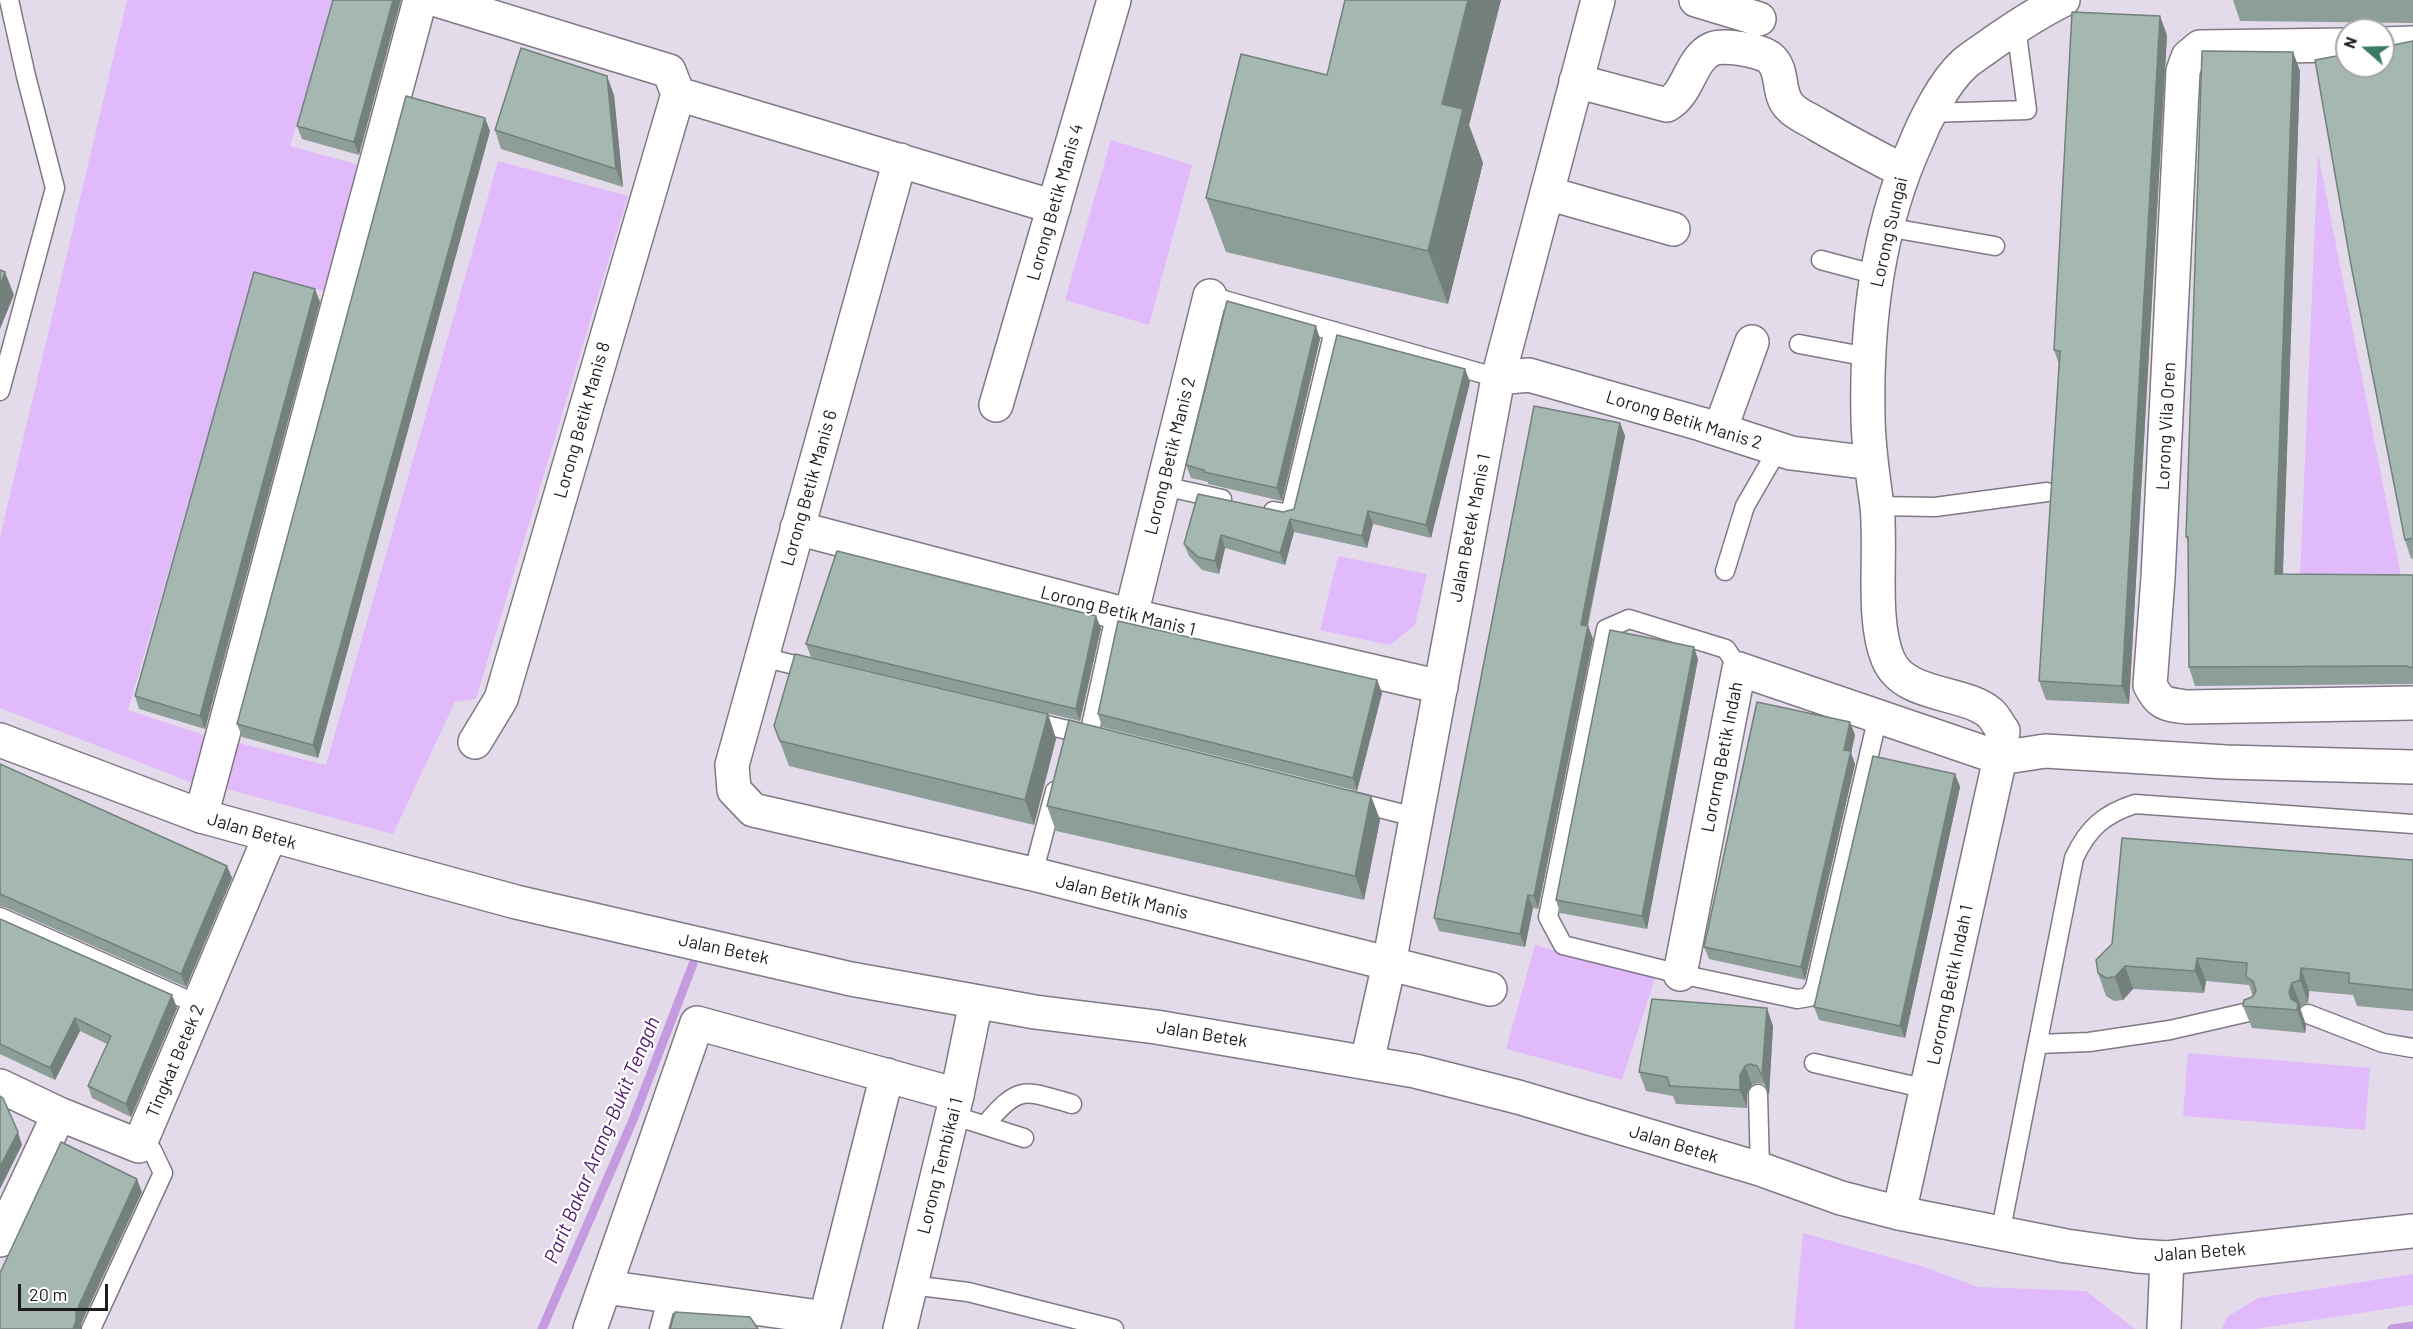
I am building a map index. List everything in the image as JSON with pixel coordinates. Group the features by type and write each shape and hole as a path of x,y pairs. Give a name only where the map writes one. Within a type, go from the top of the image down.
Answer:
{"street":[{"path":"201,816 420,0"},
{"path":"437,0 669,71 678,94 1054,207"},
{"name":"Lorong Betik Manis 4","path":"996,405 1114,0"},
{"name":"Jalan Betek Manis 1","path":"1367,1062 1389,964 1498,378 1598,0"},
{"path":"1696,0 1759,19"},
{"name":"Lorong Sungai","path":"1877,507 1871,463 1868,357 1877,275 1887,226 1903,171 1928,113 1963,64 2034,14 2063,0"},
{"path":"2395,44 2413,43"},
{"name":"Lorong Vila Oren","path":"2335,45 2200,47 2188,57 2183,71 2158,578 2150,685 2156,698 2166,705 2187,707 2413,703"},
{"path":"1576,81 1667,105 1676,100 1704,53 1715,47 1760,53 1777,66 1783,98 1791,109 1846,142 1903,171"},
{"name":"Lorong Betik Manis 8","path":"475,742 501,699 678,94"},
{"name":"Lorong Betik Manis 6","path":"753,810 734,790 732,765 900,160"},
{"path":"1547,193 1673,229"},
{"name":"Lorong Betik Manis 2","path":"1123,613 1163,486 1210,296"},
{"path":"1720,430 1752,342"},
{"name":"Lorong Betik Manis 2","path":"1498,378 1529,375 1791,453 1871,463"},
{"name":"Lororng Betik Indah 1","path":"1877,507 1881,638 1889,662 1903,677 1922,688 1990,713 2003,731 2000,758 1899,1213"},
{"name":"Lorong Betik Manis 1","path":"797,528 1123,613 1441,687"},
{"name":"Lororng Betik Indah","path":"1680,974 1739,669 2000,758"},
{"name":"Jalan Betek","path":"0,740 201,816 516,902 851,979 1035,1012 1156,1027 1415,1071 1518,1097 1760,1169 1842,1198 1899,1213 2000,1234 2137,1256 2167,1258 2413,1231"},
{"path":"2000,758 2045,751 2226,762 2413,767"},
{"name":"Jalan Betik Manis","path":"753,810 1034,874 1490,989"},
{"name":"Tingkat Betek 2","path":"139,1146 270,836"},
{"name":"Lorong Tembikai 1","path":"900,1329 955,1105 976,1002"},
{"path":"590,1329 697,1023 887,1075 955,1105"},
{"path":"605,1287 824,1323 887,1075"},
{"path":"0,1086 59,1114 139,1146"},
{"path":"0,1240 59,1114"},
{"path":"2164,1329 2167,1258"}],"lane":[{"path":"1,385 55,188 9,0"},
{"path":"1928,113 2027,110 2016,27"},
{"path":"1887,226 1995,246"},
{"path":"1821,260 1877,275"},
{"path":"1210,296 1498,378"},
{"path":"1163,486 1290,514 1334,331"},
{"path":"1798,344 1868,357"},
{"path":"1725,571 1745,506 1778,449"},
{"path":"1877,507 1935,507 2048,492"},
{"path":"1013,717 1095,737 1123,613"},
{"path":"1739,669 1726,649 1629,619 1606,629 1548,917 1563,945 1680,974 1797,999 1809,997 1815,987 1878,716"},
{"path":"762,657 830,673"},
{"path":"1065,753 1070,731"},
{"path":"1034,874 1059,775"},
{"path":"1336,797 1415,817"},
{"path":"2000,1234 2074,858 2083,839 2098,822 2116,810 2135,804 2413,824"},
{"path":"0,917 199,1005"},
{"path":"2038,1044 2089,1042 2170,1030 2253,1011"},
{"path":"2308,1014 2383,1043 2413,1048"},
{"path":"1814,1063 1927,1089"},
{"path":"985,1125 1006,1100 1028,1092 1072,1104"},
{"path":"1758,1094 1760,1169"},
{"path":"955,1105 985,1125 1024,1138"},
{"path":"91,1329 163,1173 152,1150 139,1146"},
{"path":"911,1285 968,1292 1114,1329"},
{"path":"659,1329 668,1296"}],"shaded area":[{"path":"127,0 333,0 290,146 367,167 334,293 255,275 128,710 213,738 198,785 0,708 0,537"},
{"path":"1111,140 1192,165 1149,325 1065,300"},
{"path":"2318,153 2401,576 2300,576"},
{"path":"498,161 628,196 476,699 455,702 393,834 219,787 231,741 326,765"},
{"path":"1338,556 1427,574 1415,625 1390,645 1320,630"},
{"path":"1535,945 1655,978 1622,1080 1506,1049"},
{"path":"2188,1053 2370,1068 2365,1130 2183,1116"},
{"path":"1803,1233 1921,1266 1978,1287 2086,1291 2135,1329 1794,1329"},
{"path":"2413,1274 2413,1305 2255,1329 2222,1329 2227,1317 2258,1298"}],"building":[{"path":"333,0 393,0 354,142 297,126"},
{"path":"1345,0 1468,0 1442,104 1463,109 1428,251 1206,198 1241,54 1327,75"},
{"path":"2072,12 2160,16 2122,686 2039,681 2060,351 2054,350"},
{"path":"2413,41 2413,538 2405,540 2351,265 2315,60 2335,56 2335,78 2395,78 2395,45"},
{"path":"521,48 607,76 616,169 495,130"},
{"path":"2202,51 2293,52 2275,574 2413,575 2413,668 2406,666 2189,667 2188,537 2186,537"},
{"path":"406,96 485,118 313,745 237,724"},
{"path":"0,270 5,272 0,285"},
{"path":"254,272 315,289 200,716 135,696"},
{"path":"1227,301 1316,326 1277,488 1204,472 1204,470 1186,465"},
{"path":"1337,335 1465,369 1426,525 1368,511 1362,536 1290,519 1280,553 1221,535 1215,561 1198,557 1184,544 1198,494 1283,512 1294,509"},
{"path":"1534,406 1620,423 1581,625 1588,626 1534,896 1528,895 1520,934 1434,918"},
{"path":"837,551 1096,616 1076,709 806,644"},
{"path":"1118,621 1377,680 1353,778 1098,714"},
{"path":"1610,630 1694,647 1642,916 1556,900"},
{"path":"795,654 1048,714 1025,800 780,741 774,726"},
{"path":"1757,702 1850,722 1844,750 1851,751 1801,967 1704,947"},
{"path":"1069,720 1371,796 1355,876 1047,806"},
{"path":"1873,756 1955,774 1900,1026 1814,1007"},
{"path":"0,764 227,866 181,974 0,894"},
{"path":"2122,838 2413,860 2413,990 2349,983 2349,973 2301,968 2300,980 2292,983 2289,992 2291,999 2298,1003 2297,1010 2243,1006 2244,1000 2252,997 2256,991 2253,981 2246,977 2247,963 2197,958 2195,971 2125,966 2115,977 2106,978 2098,973 2096,960 2112,944"},
{"path":"0,919 172,995 126,1104 88,1086 111,1036 75,1018 50,1068 0,1044"},
{"path":"1652,999 1767,1008 1762,1076 1757,1066 1750,1064 1745,1066 1740,1075 1740,1090 1670,1086 1667,1077 1639,1072"},
{"path":"0,1096 18,1132 0,1167"},
{"path":"61,1142 137,1179 76,1312 73,1329 0,1329 0,1273"},
{"path":"675,1312 750,1317 758,1329 670,1329"}],"waterway":[{"name":"Parit Bakar Arang-Bukit Tengah","path":"542,1329 633,1120 693,964"},
{"path":"2392,1329 2413,1326"}]}
